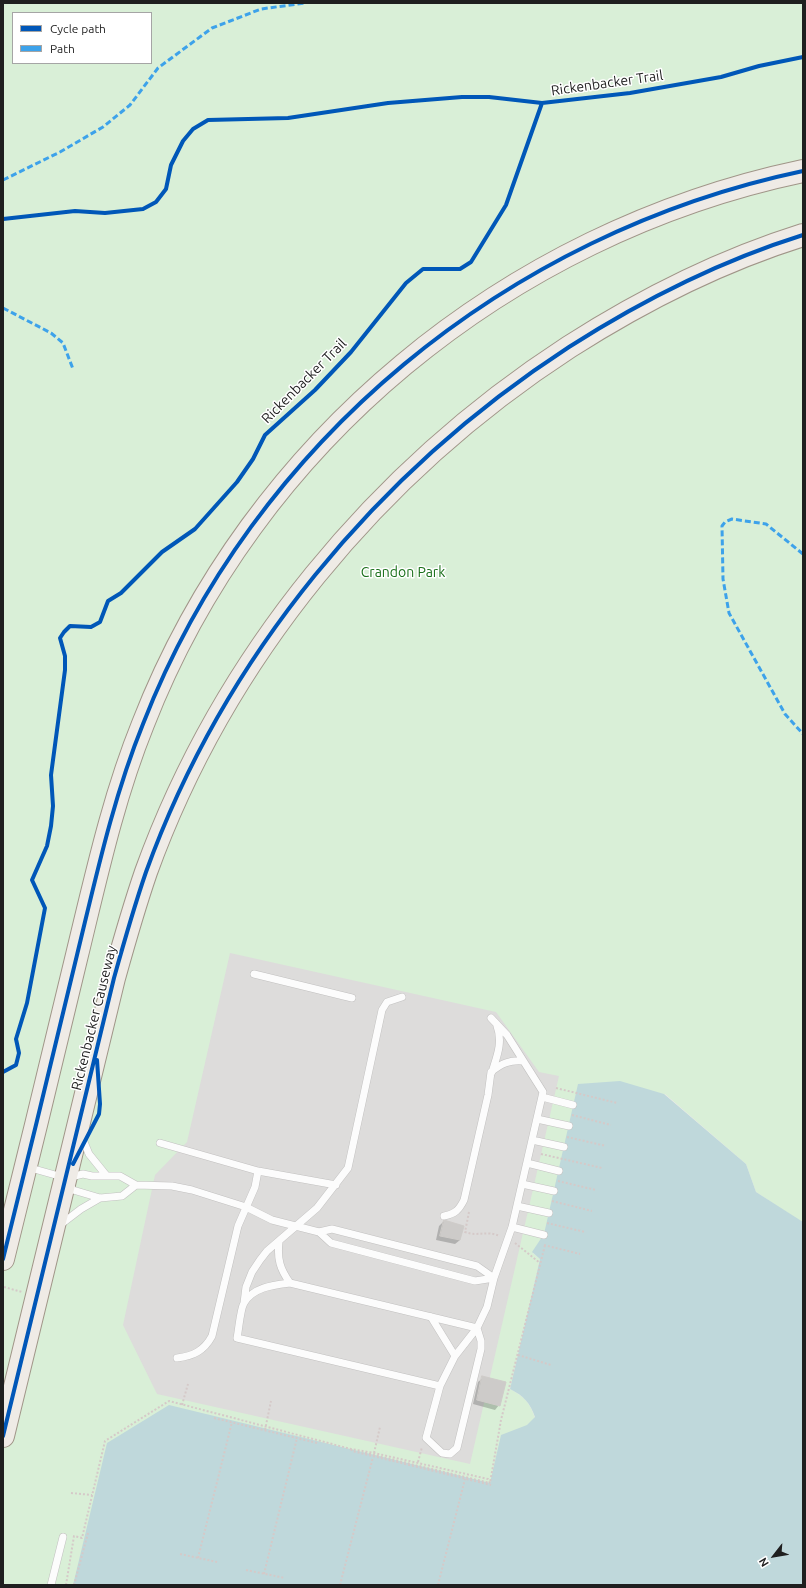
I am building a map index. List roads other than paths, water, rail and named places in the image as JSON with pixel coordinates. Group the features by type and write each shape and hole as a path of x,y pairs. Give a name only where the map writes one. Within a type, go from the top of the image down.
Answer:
{"main road":[{"path":"3,1260 94,884 116,800 129,760 157,690 182,640 227,562 267,506 324,439 372,391 427,344 496,296 573,252 638,222 728,190 803,171"},
{"name":"Rickenbacker Causeway","path":"3,1436 123,947 147,870 167,821 208,737 246,672 272,632 328,559 375,506 437,447 472,417 542,365 611,321 683,283 762,250 803,235"}],"lane":[{"path":"254,974 352,998"},
{"path":"402,996 388,1002 382,1010 348,1168 317,1208 296,1225 280,1242 267,1251 252,1272 246,1287 237,1338 440,1386"},
{"path":"444,1216 454,1214 460,1208 471,1170 492,1072 500,1046 500,1034 491,1018 507,1035 523,1062 537,1080 543,1092 512,1227 494,1278 487,1307 477,1328 455,1356 440,1386 426,1438 442,1453 450,1454 457,1448 481,1349 481,1341 477,1328"},
{"path":"492,1072 504,1063 513,1060 523,1062"},
{"path":"542,1097 573,1105"},
{"path":"537,1119 568,1126"},
{"path":"79,1125 89,1154 106,1175"},
{"path":"532,1140 564,1147"},
{"path":"160,1143 258,1171 336,1185"},
{"path":"527,1163 559,1171"},
{"path":"26,1166 66,1178 83,1174 92,1176 120,1176 136,1185 172,1186 210,1195 246,1207 272,1220 319,1232 331,1243 475,1281 494,1278"},
{"path":"177,1358 190,1356 200,1351 208,1345 212,1336 238,1226 258,1171"},
{"path":"66,1178 73,1190 100,1198"},
{"path":"522,1184 554,1191"},
{"path":"54,1228 80,1208 100,1198 122,1196 136,1185"},
{"path":"517,1206 549,1213"},
{"path":"512,1227 544,1235"},
{"path":"319,1232 332,1229 477,1266 494,1278"},
{"path":"280,1242 278,1256 282,1271 290,1283"},
{"path":"244,1303 254,1293 268,1286 290,1283 477,1328"},
{"path":"431,1317 455,1356"},
{"path":"51,1585 63,1537"}],"water":[{"path":"620,1081 664,1094 746,1164 756,1192 803,1222 803,1585 73,1585 107,1443 169,1405 490,1483 501,1435 527,1425 535,1417 526,1400 510,1389 540,1259 532,1252 544,1234 578,1084"}],"park label":[{"name":"Crandon Park","path":"403,572"}]}
